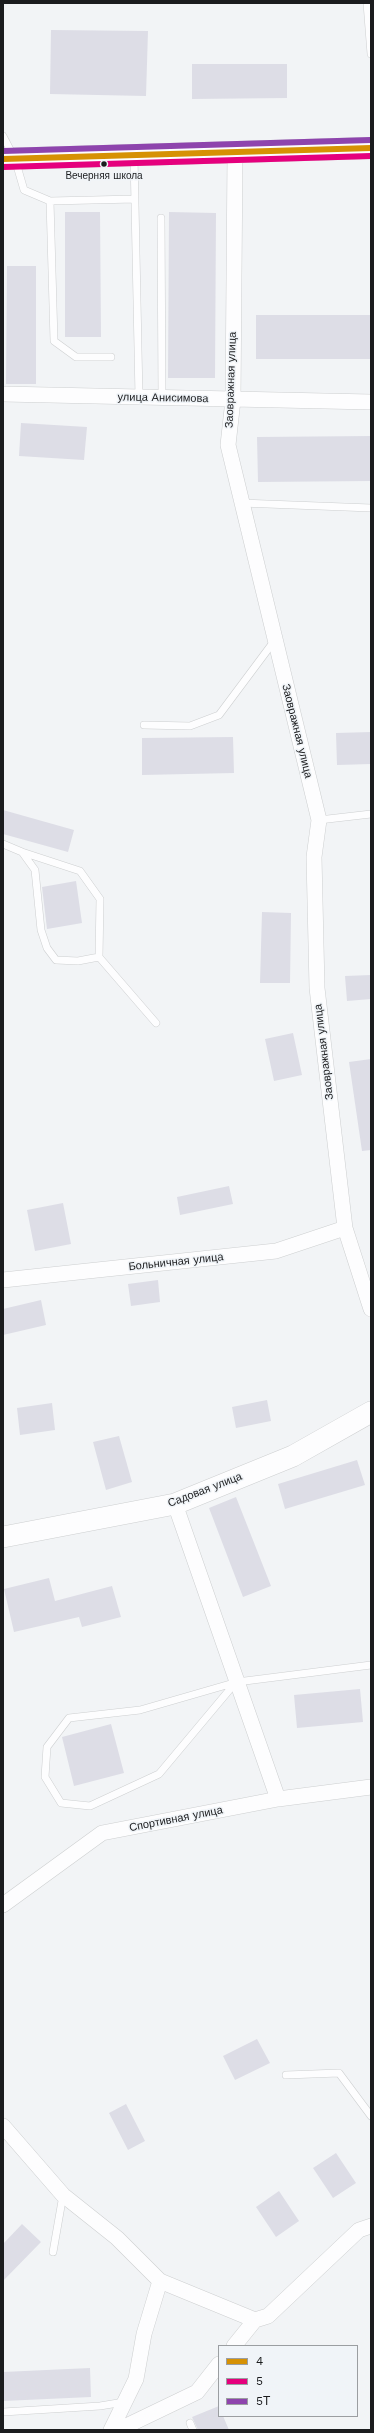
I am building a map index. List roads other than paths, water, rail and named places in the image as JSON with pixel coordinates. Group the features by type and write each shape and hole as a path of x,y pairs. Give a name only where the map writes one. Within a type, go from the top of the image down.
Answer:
{"street":[{"path":"9,159 235,154 371,148"},
{"name":"Заовражная улица","path":"235,154 233,400 228,445 319,820 314,858 317,988 345,1228 371,1309"},
{"name":"улица Анисимова","path":"3,394 371,402"},
{"name":"Больничная улица","path":"3,1280 276,1251 345,1228"},
{"name":"Садовая улица","path":"3,1537 175,1504 293,1456 371,1412"},
{"path":"175,1504 278,1799"},
{"name":"Спортивная улица","path":"3,1905 102,1833 278,1799 371,1787"},
{"path":"3,2126 63,2195 118,2238 160,2281 255,2320"},
{"path":"235,2345 255,2320 268,2316 359,2230 371,2226"},
{"path":"111,2430 136,2379 144,2334 160,2281"},
{"path":"118,2430 197,2392 218,2365"}],"lane":[{"path":"367,3 371,54"},
{"path":"3,136 9,159 24,190 50,201 135,199"},
{"path":"134,156 139,398"},
{"path":"50,201 54,341 76,357 111,357"},
{"path":"161,218 162,398"},
{"path":"241,503 371,508"},
{"path":"144,725 190,726 219,715 275,640"},
{"path":"319,820 371,814"},
{"path":"3,844 22,852 80,871 100,899 99,957 156,1023"},
{"path":"22,852 35,870 41,930 47,948 56,960 78,961 99,957"},
{"path":"237,1682 159,1774 90,1806 61,1803 45,1777 47,1747 69,1718 140,1710 237,1682 371,1665"},
{"path":"286,2075 339,2073 371,2116"},
{"path":"53,2252 63,2195"},
{"path":"3,2412 100,2406 124,2402"}],"place":[{"name":"Вечерняя школа","path":"104,164"}]}
